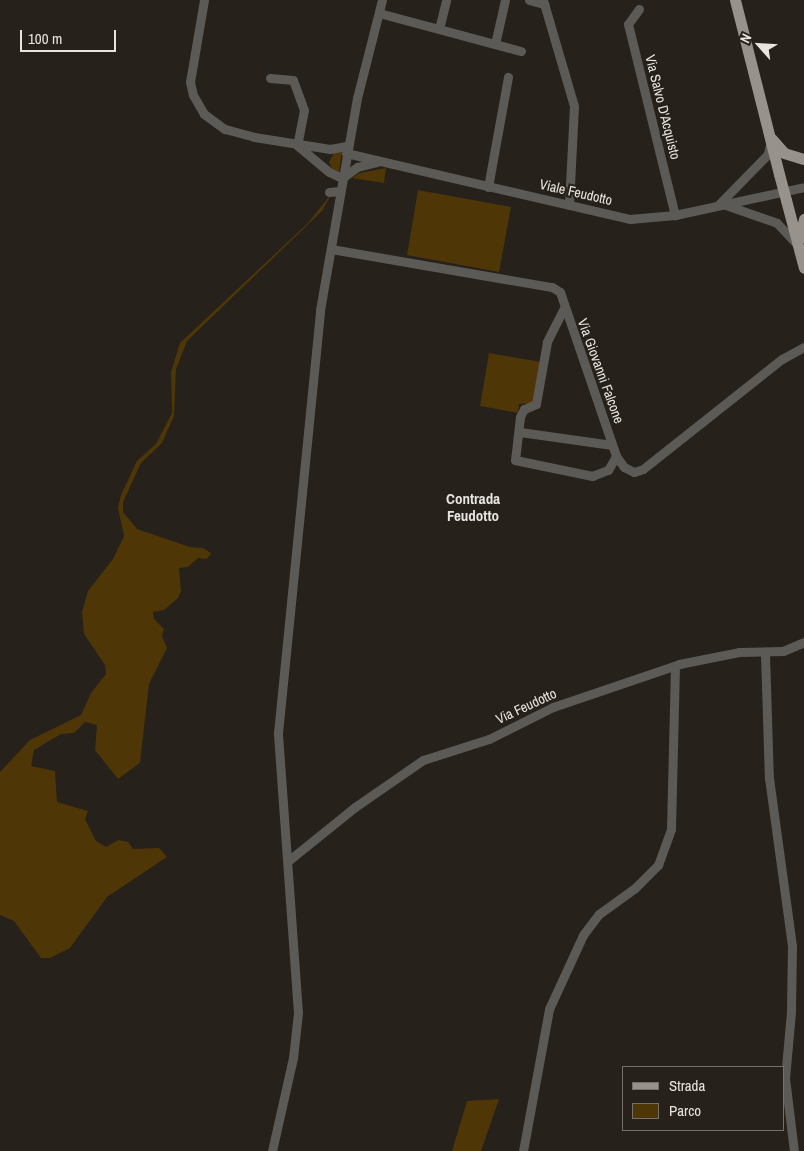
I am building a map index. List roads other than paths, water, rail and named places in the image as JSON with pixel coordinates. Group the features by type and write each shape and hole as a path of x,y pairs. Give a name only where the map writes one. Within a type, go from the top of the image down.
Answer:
{"main road":[{"path":"735,0 804,268"},
{"path":"771,138 784,153 804,159"},
{"path":"798,246 799,228 804,219"}],"street":[{"path":"204,0 190,82 193,95 204,114 225,129 330,149 346,154"},
{"path":"272,1151 293,1058 298,1012 278,734 320,310 346,154 382,0"},
{"path":"439,29 446,0"},
{"path":"495,44 505,0"},
{"path":"529,0 544,2 574,106 569,205"},
{"name":"Via Salvo D'Acquisto","path":"639,9 628,24 676,215"},
{"path":"379,13 521,51"},
{"path":"488,187 508,77"},
{"path":"270,78 293,80 304,110 297,144"},
{"path":"771,138 768,154 720,203 777,223 798,246"},
{"path":"297,144 326,169 342,178"},
{"path":"326,169 330,149"},
{"name":"Viale Feudotto","path":"346,154 630,219 676,215 720,203 801,187"},
{"path":"342,178 357,167 374,160"},
{"path":"329,192 340,191"},
{"name":"Via Giovanni Falcone","path":"331,249 552,287 560,292 616,456"},
{"path":"564,308 548,342 536,404 524,409 520,417 520,432 515,460 592,476 608,470 616,456 624,467 634,472 643,470 782,359 804,347"},
{"path":"520,432 612,444"},
{"name":"Via Feudotto","path":"288,861 355,807 423,760 489,739 554,707 675,666 739,652 765,654 783,651 804,642"},
{"path":"765,654 769,778 792,946 791,1012 785,1078 794,1151"},
{"path":"523,1151 549,1009 583,935 599,914 635,888 658,865 671,829 675,666"}],"district":[{"name":"Contrada Feudotto","path":"473,506"}]}
